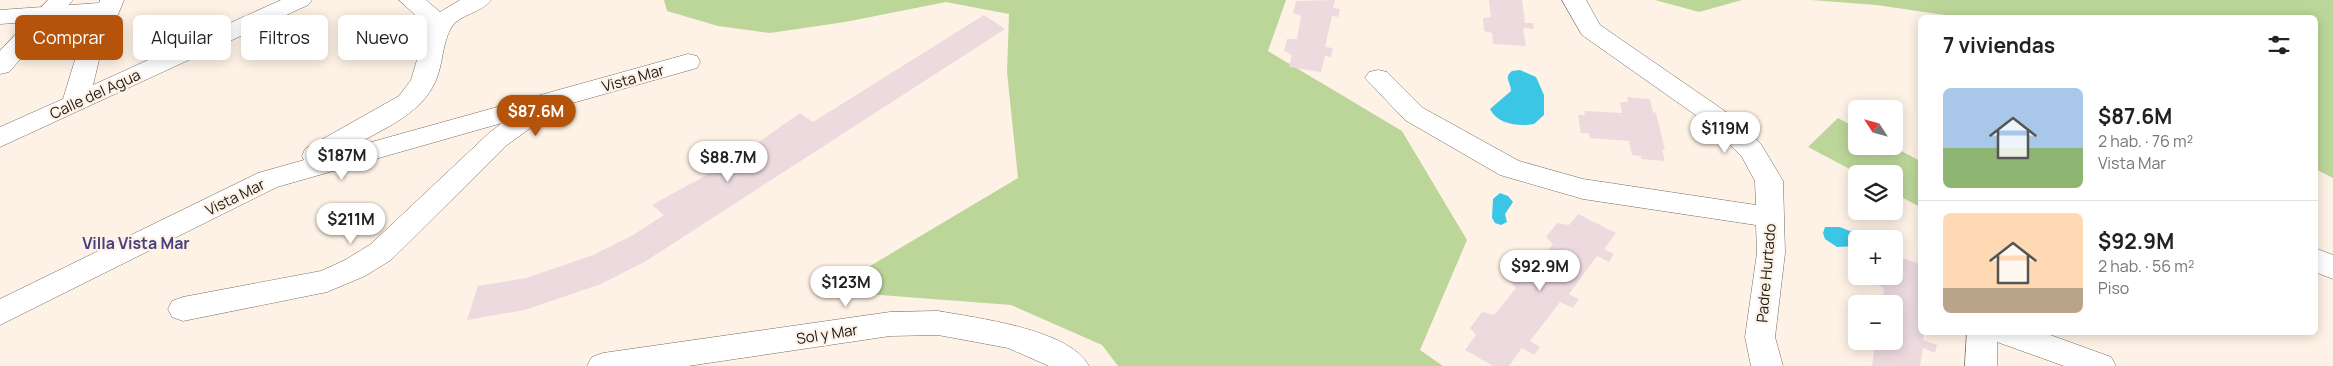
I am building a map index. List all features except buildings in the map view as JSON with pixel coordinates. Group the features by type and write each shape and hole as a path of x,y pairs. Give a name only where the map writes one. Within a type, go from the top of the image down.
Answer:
{"street":[{"path":"0,15 21,0"},
{"name":"Calle del Agua","path":"0,138 300,0"},
{"path":"411,0 440,24"},
{"path":"268,180 334,146 408,102 423,81 440,24 459,10 479,0"},
{"name":"Padre Hurtado","path":"1574,0 1591,30 1723,122 1752,151 1769,181 1771,253 1760,337 1767,366"},
{"path":"0,15 55,7 110,5 87,60 75,103"},
{"path":"0,66 55,7"},
{"name":"Vista Mar","path":"0,312 268,180 490,129 549,101 688,62"},
{"path":"1378,78 1414,114 1510,168 1583,189 1771,218"},
{"name":"Vista Mar","path":"183,309 327,281 356,268 381,252 490,129"},
{"path":"2318,260 2333,268"},
{"name":"Sol y Mar","path":"603,366 890,324 938,322 1011,336 1052,352 1073,366"},
{"path":"1981,366 1982,335"},
{"path":"2013,335 2100,366"}],"green space":[{"path":"664,0 1286,0 1268,51 1402,131 1467,240 1420,350 1443,366 1118,366 1102,345 1011,305 828,291 1018,178 1007,72 1009,14 946,2 845,22 770,33 718,26 667,11"},
{"path":"1655,0 1742,0 1699,12"},
{"path":"1811,0 2333,0 2333,178 2318,170 2318,15 1945,15 1876,5"},
{"path":"1838,118 1848,124 1848,155 1903,155 1903,152 1918,160 1918,206 1903,198 1903,165 1848,165 1848,168 1808,147"}],"water":[{"path":"1520,70 1536,77 1544,95 1544,115 1534,124 1515,125 1503,121 1493,114 1490,109 1511,91 1509,74 1512,71"},
{"path":"1500,193 1508,196 1513,202 1505,214 1507,222 1501,225 1495,223 1492,218 1493,199"},
{"path":"1825,227 1840,227 1848,230 1848,246 1837,247 1825,239 1823,233"}],"district":[{"name":"Villa Vista Mar","path":"136,243"}]}
